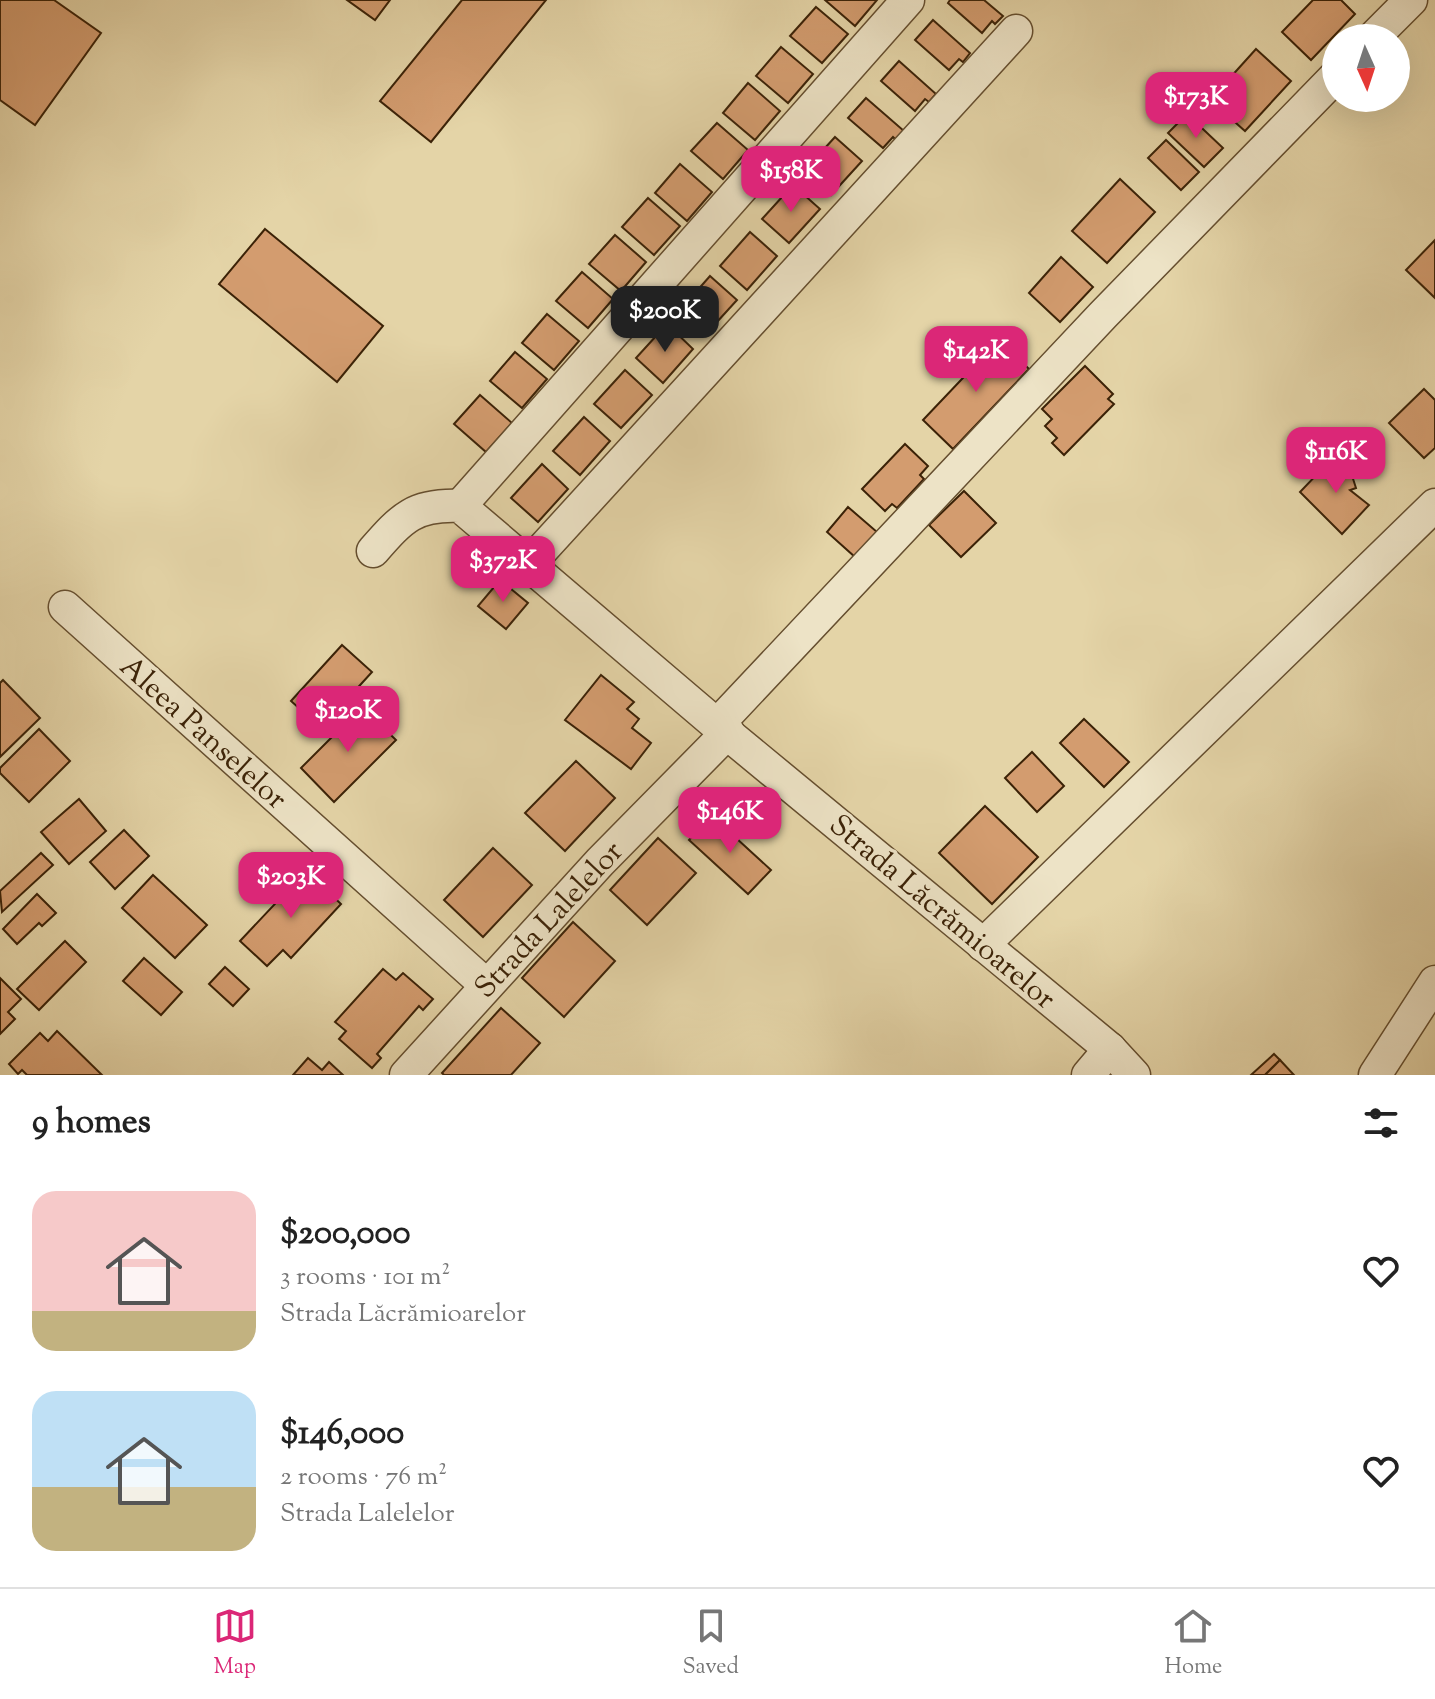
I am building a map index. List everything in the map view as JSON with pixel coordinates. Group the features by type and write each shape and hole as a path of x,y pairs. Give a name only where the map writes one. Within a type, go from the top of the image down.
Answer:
{"street":[{"path":"373,551 398,522 415,510 440,505 460,506 908,0"},
{"path":"1387,24 1411,0"},
{"path":"528,565 1016,31"},
{"name":"Strada Lalelelor","path":"406,1075 1103,315 1322,90"},
{"path":"983,945 1435,505"},
{"name":"Strada Lăcrămioarelor","path":"460,506 722,728 1110,1049 1134,1075"},
{"name":"Aleea Panselelor","path":"65,607 486,985"},
{"path":"1375,1075 1435,982"},
{"path":"1088,1075 1110,1049"}],"building":[{"path":"0,0 54,0 101,33 35,125 0,100"},
{"path":"347,0 390,0 375,20"},
{"path":"462,0 546,0 431,142 380,101"},
{"path":"825,0 877,0 855,26"},
{"path":"950,0 984,0 1003,16 995,24 992,21 982,33 948,3"},
{"path":"1313,0 1341,0 1355,14 1345,24 1322,24 1322,48 1311,60 1282,32"},
{"path":"816,7 848,34 822,63 790,36"},
{"path":"933,20 970,53 963,62 959,59 949,70 915,40"},
{"path":"781,47 813,74 788,103 756,76"},
{"path":"1256,49 1291,81 1245,131 1210,100"},
{"path":"899,61 936,94 929,102 925,99 915,111 881,81"},
{"path":"748,83 780,111 755,140 723,113"},
{"path":"866,98 904,131 883,148 848,118"},
{"path":"1187,114 1223,148 1204,167 1168,133"},
{"path":"717,123 748,150 723,179 691,151"},
{"path":"835,137 862,161 831,195 804,171"},
{"path":"1166,140 1199,172 1181,190 1148,158"},
{"path":"680,164 712,192 687,221 655,193"},
{"path":"1120,179 1155,212 1107,263 1072,231"},
{"path":"793,185 820,209 789,243 762,219"},
{"path":"648,198 680,226 654,255 622,227"},
{"path":"265,229 383,326 337,382 219,284"},
{"path":"750,232 777,256 747,290 720,266"},
{"path":"615,235 646,262 621,291 589,264"},
{"path":"1435,240 1435,298 1406,270"},
{"path":"1061,257 1093,287 1060,322 1029,293"},
{"path":"582,272 613,299 588,328 556,301"},
{"path":"710,276 737,300 706,334 680,310"},
{"path":"547,314 579,341 554,370 522,343"},
{"path":"667,324 693,349 663,383 636,358"},
{"path":"999,340 1029,369 953,449 923,420"},
{"path":"515,352 547,379 522,408 490,381"},
{"path":"1085,366 1113,394 1108,399 1114,404 1064,455 1052,443 1057,438 1045,426 1052,419 1042,409"},
{"path":"625,370 652,395 621,428 594,404"},
{"path":"1424,389 1435,400 1435,448 1424,458 1389,423"},
{"path":"480,395 512,423 486,452 454,424"},
{"path":"584,417 610,441 580,475 553,451"},
{"path":"905,444 928,466 920,475 924,479 897,508 892,504 885,511 862,489"},
{"path":"1346,457 1356,488 1350,490 1369,505 1342,534 1300,492 1322,469"},
{"path":"542,464 568,489 538,522 511,498"},
{"path":"964,491 996,523 961,557 929,525"},
{"path":"848,507 877,532 855,557 827,532"},
{"path":"500,580 528,603 506,629 478,606"},
{"path":"342,645 372,672 321,728 291,701"},
{"path":"601,675 634,702 627,709 639,719 632,728 651,743 631,769 565,720"},
{"path":"3,680 40,718 0,757 0,683"},
{"path":"362,707 396,740 334,802 301,768"},
{"path":"1084,719 1129,762 1104,787 1060,743"},
{"path":"39,729 70,761 29,802 0,773 0,768"},
{"path":"1032,752 1064,786 1037,812 1005,778"},
{"path":"576,761 615,798 565,851 525,813"},
{"path":"79,799 106,831 69,864 41,832"},
{"path":"985,806 1038,857 992,904 939,853"},
{"path":"712,816 771,870 748,894 689,840"},
{"path":"124,830 149,856 115,889 90,862"},
{"path":"658,838 696,873 647,925 610,890"},
{"path":"493,848 532,885 483,937 444,900"},
{"path":"41,853 53,865 2,912 0,891"},
{"path":"306,871 341,904 291,958 283,950 267,966 240,941"},
{"path":"153,875 207,925 175,958 122,908"},
{"path":"37,894 56,913 42,926 39,923 17,944 3,929"},
{"path":"573,922 615,961 564,1017 522,978"},
{"path":"65,941 86,962 39,1010 17,989"},
{"path":"144,958 182,992 161,1015 123,981"},
{"path":"225,967 249,989 233,1006 209,984"},
{"path":"383,969 396,980 403,973 433,999 423,1010 419,1006 377,1054 381,1058 372,1068 339,1039 346,1031 335,1022"},
{"path":"0,978 21,999 8,1012 15,1019 0,1034"},
{"path":"501,1008 540,1043 511,1075 444,1075 442,1073"},
{"path":"57,1031 102,1075 27,1075 22,1070 18,1074 9,1064 40,1033 48,1041"},
{"path":"1274,1054 1280,1060 1265,1075 1251,1075"},
{"path":"308,1058 322,1070 329,1062 343,1075 293,1075"},
{"path":"1280,1060 1294,1075 1265,1075"}]}
